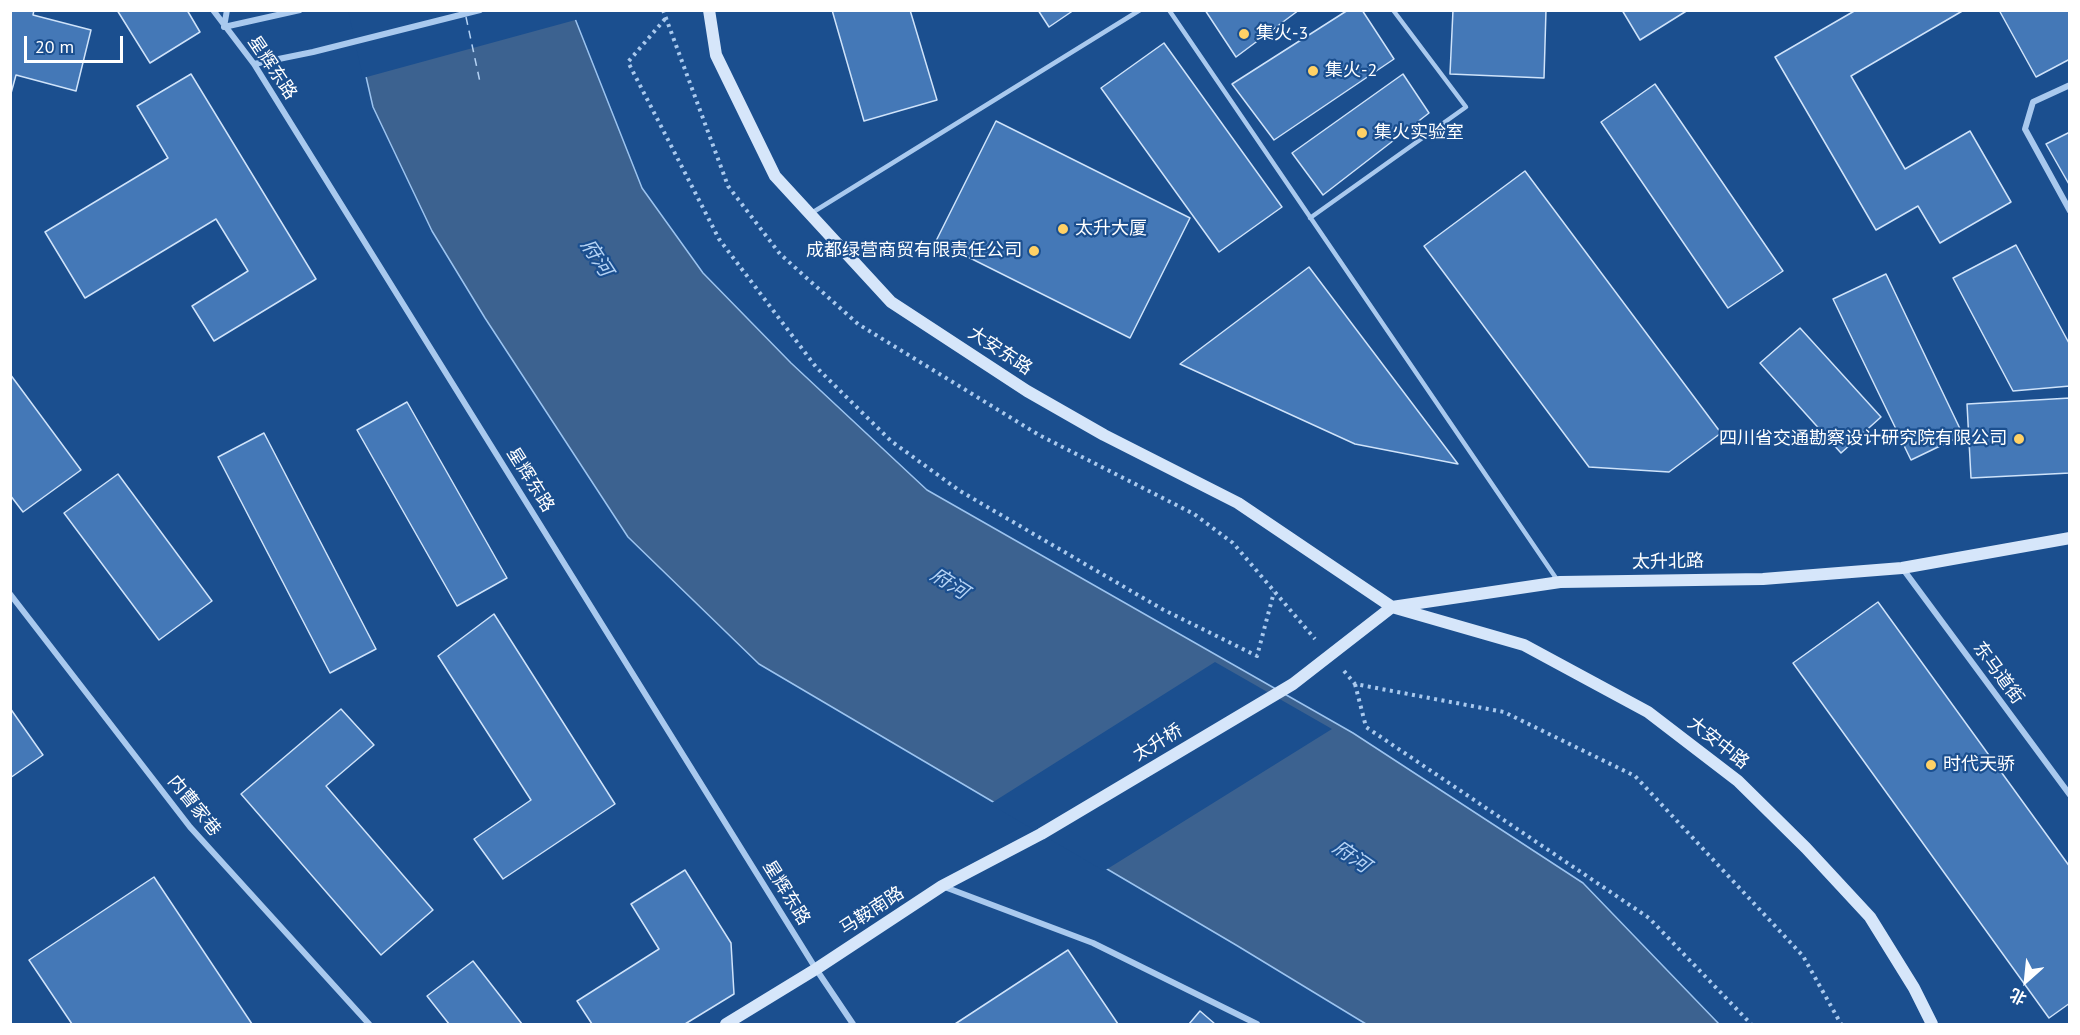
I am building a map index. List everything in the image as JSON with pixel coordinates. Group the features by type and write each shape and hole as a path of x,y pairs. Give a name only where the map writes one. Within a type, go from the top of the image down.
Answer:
{"street":[{"name":"星辉东路","path":"213,10 254,64 816,969 853,1024"},
{"path":"227,10 224,27 300,10"},
{"path":"254,64 313,52 480,10"},
{"name":"大安东路","path":"709,10 716,55 775,176 891,302 1027,391 1095,430 1238,503 1392,607"},
{"path":"2070,85 2033,102 2025,129 2070,211"},
{"name":"太升北路","path":"1293,684 1392,607 1560,582 1763,579 1902,568 2070,538"},
{"name":"东马道街","path":"1902,568 2070,795"},
{"name":"内曹家巷","path":"10,594 190,827 369,1024"},
{"name":"大安中路","path":"1392,607 1524,645 1648,712 1738,781 1806,848 1870,917 1914,988 1932,1024"},
{"name":"太升桥","path":"1041,834 1293,684"},
{"name":"马鞍南路","path":"726,1024 816,969 942,886 1041,834"},
{"path":"942,886 1093,943 1257,1024"}],"lane":[{"path":"810,214 1140,10"},
{"path":"1169,10 1560,582"},
{"path":"1310,218 1466,107 1392,10"}],"path":[{"path":"663,10 728,186 780,254 858,324 1039,435 1194,514 1233,543 1355,684 1366,727 1649,918 1751,1024"},
{"path":"665,19 628,62 718,239 816,367 891,441 960,491 1162,609 1257,656 1274,591"},
{"path":"1355,684 1504,712 1635,776 1803,956 1841,1024"}],"water":[{"name":"府河","path":"351,11 572,11 642,188 703,273 791,363 927,490 1353,733 1583,883 1719,1024 1366,1024 759,664 628,537 485,318 432,231 373,107"}],"pier":[{"path":"348,10 576,10 579,19 363,78"},
{"path":"1215,662 1332,729 1104,871 990,804"}],"building":[{"path":"10,10 34,10 33,15 91,30 76,91 16,75 10,97"},
{"path":"117,10 187,10 200,32 150,63"},
{"path":"832,10 910,10 937,100 864,121"},
{"path":"1038,10 1074,10 1049,27"},
{"name":"集火-3","path":"1205,10 1299,10 1236,57"},
{"name":"集火-2","path":"1348,10 1362,10 1394,59 1274,140 1232,84"},
{"path":"1453,10 1546,10 1544,78 1450,74"},
{"path":"1622,10 1688,10 1640,40"},
{"path":"1856,10 1964,10 1851,76 1905,169 1970,131 2011,202 1940,243 1918,206 1876,230 1775,57"},
{"path":"1999,10 2070,10 2070,59 2036,77"},
{"path":"1164,43 1282,207 1219,252 1101,88"},
{"path":"191,74 316,279 214,341 192,306 248,271 216,219 85,298 45,232 168,158 137,106"},
{"name":"集火实验室","path":"1403,74 1429,113 1323,195 1292,153"},
{"path":"1655,84 1783,271 1728,308 1601,122"},
{"name":"太升大厦","path":"996,121 1190,218 1130,338 936,241"},
{"path":"2070,132 2070,186 2046,144"},
{"path":"1525,171 1721,433 1669,472 1589,467 1424,246"},
{"path":"2016,245 2070,345 2070,386 2013,391 1953,278"},
{"path":"1309,267 1458,464 1355,444 1180,364"},
{"path":"1886,274 1963,435 1911,460 1833,299"},
{"path":"1800,328 1881,417 1841,453 1760,363"},
{"path":"10,374 81,470 23,512 10,495"},
{"name":"四川省交通勘察设计研究院有限公司","path":"2070,398 2070,473 1971,478 1967,404"},
{"path":"407,402 507,578 457,606 357,430"},
{"path":"264,433 376,649 330,673 218,457"},
{"path":"118,474 212,601 159,640 64,513"},
{"name":"时代天骄","path":"1878,602 2070,867 2070,1003 2049,1018 1793,663"},
{"path":"494,614 615,804 503,879 474,839 531,800 438,656"},
{"path":"10,708 43,755 10,778"},
{"path":"341,709 374,745 326,786 433,910 381,955 241,794"},
{"path":"685,870 731,943 734,994 685,1024 592,1024 577,1001 659,949 631,904"},
{"path":"154,877 252,1024 72,1024 29,960"},
{"path":"1068,950 1118,1024 955,1024"},
{"path":"473,961 522,1024 449,1024 427,996"},
{"path":"1200,1011 1215,1024 1189,1024"}],"ferry route":[{"path":"466,17 480,82"}],"place":[{"name":"集火-3","path":"1244,34"},
{"name":"集火-2","path":"1313,71"},
{"name":"集火实验室","path":"1362,133"},
{"name":"太升大厦","path":"1063,229"},
{"name":"成都绿营商贸有限责任公司","path":"1034,251"},
{"name":"四川省交通勘察设计研究院有限公司","path":"2019,439"},
{"name":"时代天骄","path":"1931,765"}]}
